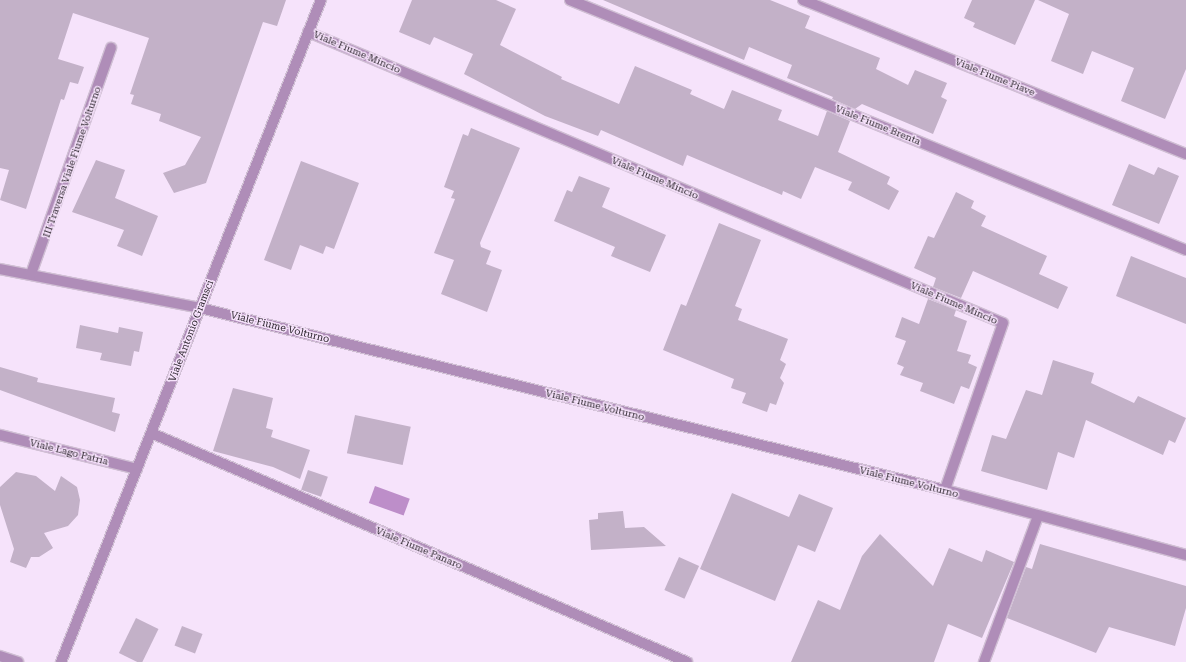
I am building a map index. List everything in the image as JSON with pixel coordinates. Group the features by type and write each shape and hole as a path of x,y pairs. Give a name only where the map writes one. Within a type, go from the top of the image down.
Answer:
{"street":[{"name":"Viale Antonio Gramsci","path":"62,662 321,0"},
{"name":"Viale Fiume Brenta","path":"570,0 1186,250"},
{"name":"Viale Fiume Piave","path":"803,0 1186,154"},
{"name":"Viale Fiume Mincio","path":"308,32 1003,323 945,490"},
{"name":"III Traversa Viale Fiume Volturno","path":"31,274 111,48"},
{"name":"Viale Fiume Volturno","path":"0,269 200,308 945,490 1186,555"},
{"name":"Viale Fiume Panaro","path":"151,433 687,662"},
{"name":"Viale Lago Patria","path":"0,435 137,470"},
{"path":"984,662 1038,516"},
{"path":"0,656 18,662"}],"shaded area":[{"path":"375,486 410,499 404,516 369,503"}],"building":[{"path":"0,0 286,0 277,26 263,22 206,183 174,193 163,173 185,165 201,137 159,121 161,114 131,104 134,95 130,94 149,38 73,13 58,59 84,67 78,84 70,82 64,100 61,99 26,209 0,200 9,170 0,168"},
{"path":"412,0 496,0 516,9 500,45 562,77 561,79 619,104 635,66 692,90 690,94 724,109 732,90 782,110 778,120 818,136 827,111 850,121 838,152 890,177 887,184 899,191 889,210 848,190 852,182 815,167 801,199 783,191 782,195 687,155 683,166 601,130 598,136 545,116 464,74 473,54 434,37 430,45 399,32"},
{"path":"603,0 770,0 810,16 805,28 880,58 876,69 908,85 915,70 947,83 941,97 947,100 933,134 862,104 855,109 832,99 833,97 787,78 792,65 749,47 744,60"},
{"path":"972,0 1035,0 1015,45 973,27 975,23 964,18"},
{"path":"1038,0 1186,0 1186,69 1165,119 1121,101 1134,68 1092,51 1083,74 1051,61 1069,14"},
{"path":"471,128 520,148 480,243 481,247 491,251 486,264 502,270 487,312 441,294 454,260 434,253 455,199 451,198 454,191 444,187 463,134 468,136"},
{"path":"96,160 125,170 115,198 158,216 142,256 117,246 124,230 72,212"},
{"path":"301,161 359,183 334,249 326,246 323,254 300,245 291,270 264,260"},
{"path":"1129,164 1154,175 1158,167 1179,176 1159,224 1112,205"},
{"path":"579,176 610,188 602,207 666,235 650,272 611,256 615,247 554,221 567,190 572,192"},
{"path":"956,192 974,201 971,208 986,216 981,226 1047,256 1039,274 1068,287 1058,309 973,271 961,298 933,287 936,278 914,268 928,236 934,238"},
{"path":"719,223 761,240 735,306 742,309 738,320 788,339 780,360 786,364 780,378 784,383 776,405 770,403 767,412 742,403 746,393 731,388 734,379 663,350 681,304 686,306"},
{"path":"1131,256 1186,278 1186,324 1116,296"},
{"path":"928,299 956,310 954,316 967,321 957,351 971,355 968,363 977,367 969,389 961,386 954,404 920,391 923,383 900,375 904,367 897,364 906,341 895,337 902,317 919,324"},
{"path":"80,325 118,333 119,327 143,332 139,352 134,351 131,366 100,360 102,353 76,348"},
{"path":"1053,360 1094,373 1091,383 1134,403 1138,396 1186,418 1175,443 1169,440 1163,455 1086,420 1074,458 1058,452 1047,490 981,471 992,435 1006,439 1026,390 1042,395"},
{"path":"0,367 38,378 37,382 115,398 112,412 120,414 115,432 0,390"},
{"path":"233,388 273,398 266,428 273,430 271,437 310,450 300,479 273,467 213,451"},
{"path":"355,415 411,427 403,465 347,453"},
{"path":"308,470 328,477 321,497 301,490"},
{"path":"16,472 36,476 55,491 61,476 77,487 80,500 78,515 68,526 44,533 53,548 39,557 31,557 26,568 10,562 14,549 0,505 0,487"},
{"path":"732,493 789,517 799,494 833,508 815,552 798,545 775,601 700,569"},
{"path":"623,511 625,528 644,527 666,546 591,550 589,520 598,519 598,513"},
{"path":"880,534 933,586 949,548 982,562 986,550 1014,562 982,638 948,624 934,662 791,662 818,600 840,610 862,556"},
{"path":"1040,544 1186,586 1186,608 1175,646 1109,627 1096,653 1007,618 1026,567 1032,569"},
{"path":"679,557 699,566 684,599 664,590"},
{"path":"136,618 158,629 142,662 137,662 119,653"},
{"path":"182,626 203,634 195,653 174,646"}]}
